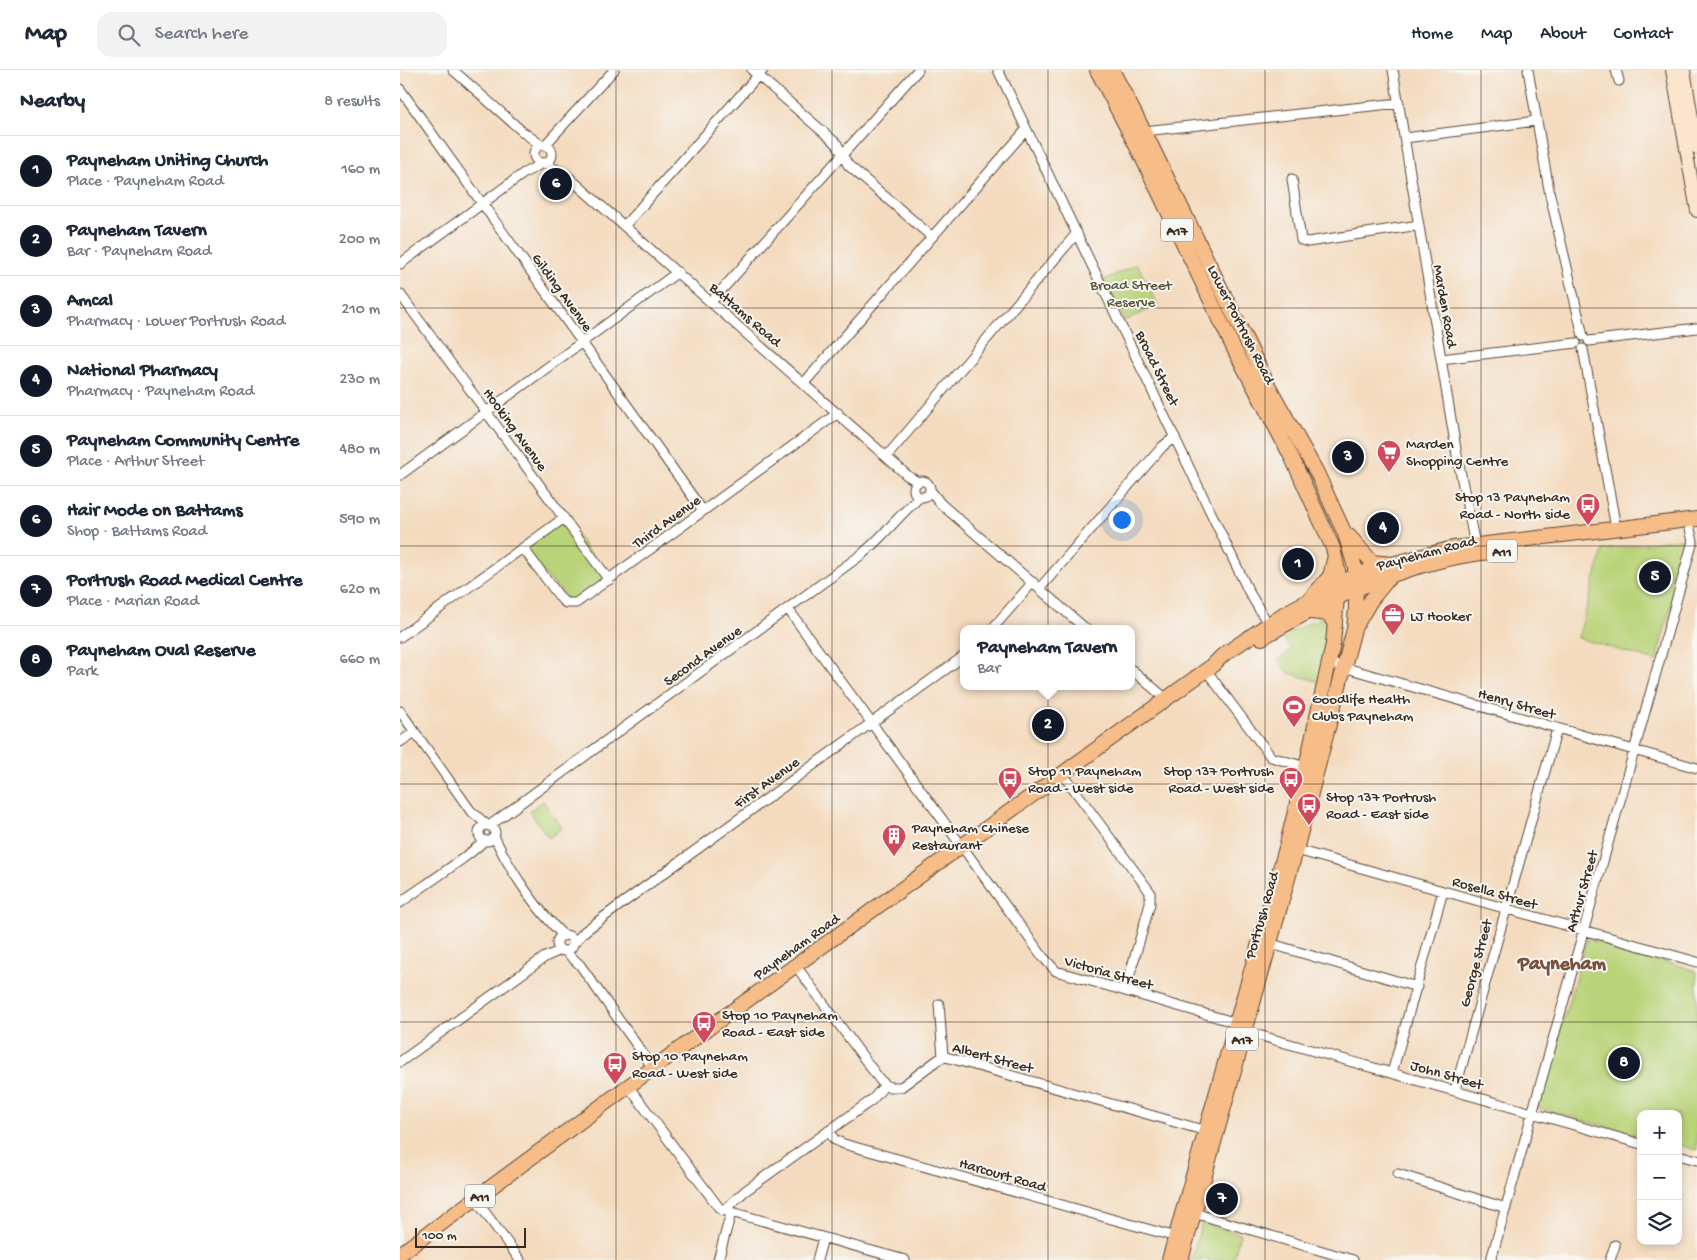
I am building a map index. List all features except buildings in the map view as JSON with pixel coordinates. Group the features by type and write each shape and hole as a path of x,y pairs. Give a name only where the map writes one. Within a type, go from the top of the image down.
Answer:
{"main road":[{"name":"Lower Portrush Road","path":"1097,70 1124,120 1235,351 1292,458 1335,555 1338,599"},
{"name":"Lower Portrush Road","path":"1112,70 1144,131 1258,365 1317,473 1352,556 1355,576"},
{"path":"1672,70 1695,119 1697,148"},
{"path":"1684,70 1689,105 1697,211"},
{"path":"1124,120 1144,131 1140,153"},
{"path":"1235,351 1258,365 1255,378 1257,391"},
{"path":"1340,524 1369,559 1391,571 1354,628"},
{"name":"Payneham Road","path":"400,1254 476,1200 653,1068 1268,624 1310,605 1338,599 1391,571 1453,548 1616,528 1695,525"},
{"name":"Payneham Road","path":"1209,668 1230,659 1338,584 1355,576 1434,564 1485,552 1695,525"},
{"path":"1335,555 1330,576 1310,605 1329,614 1335,625"},
{"name":"Portrush Road","path":"1169,1260 1211,1132 1354,628 1355,576"},
{"name":"Portrush Road","path":"1291,849 1306,767 1329,663 1338,599"},
{"name":"Portrush Road","path":"1181,1260 1194,1213 1211,1132"}],"street":[{"name":"Battams Road","path":"453,70 523,132 547,148 565,174"},
{"path":"547,148 614,70"},
{"path":"711,302 918,70"},
{"name":"Broad Street","path":"998,70 1250,592 1268,624"},
{"name":"Marden Road","path":"1393,70 1441,359 1475,545"},
{"path":"1528,70 1550,193 1583,342 1616,528"},
{"path":"1616,70 1618,81"},
{"path":"625,225 758,72 837,144 848,165 931,236"},
{"name":"Gilding Avenue","path":"400,89 704,510"},
{"path":"1144,131 1399,102"},
{"path":"1404,138 1536,121"},
{"path":"804,383 1026,130"},
{"name":"Battams Road","path":"523,132 534,155 544,163 565,174 625,225 887,456 908,476 920,491 941,504 1081,625"},
{"path":"524,173 536,148 547,148"},
{"path":"400,264 524,173 550,160 547,148"},
{"path":"1292,179 1300,240 1308,242 1419,225"},
{"path":"887,456 1078,233"},
{"path":"400,475 487,414 678,272"},
{"name":"Hooking Avenue","path":"400,294 609,580"},
{"path":"1441,359 1697,328"},
{"name":"Third Avenue","path":"522,548 566,603 576,603 838,413"},
{"path":"996,625 1036,585 1163,446 1175,437"},
{"name":"Second Avenue","path":"400,903 465,856 505,815 788,609 879,540 908,508 920,491"},
{"path":"400,637 564,518"},
{"name":"Arthur Street","path":"1492,1260 1693,541 1695,525"},
{"name":"Victoria Street","path":"788,609 961,847 1053,969 1240,1027"},
{"name":"First Avenue","path":"400,1062 545,957 585,931 960,659"},
{"name":"Henry Street","path":"1329,663 1697,768"},
{"path":"1209,668 1271,757 1306,767"},
{"path":"1135,673 1164,698"},
{"path":"400,711 653,1068"},
{"name":"George Street","path":"1455,1090 1504,909 1556,729"},
{"path":"400,742 415,732"},
{"path":"1062,772 1150,892 1150,904 1125,991"},
{"name":"Rosella Street","path":"1291,849 1697,962"},
{"path":"1392,1073 1443,891"},
{"path":"1264,942 1417,987"},
{"path":"718,1260 727,1212 745,1191 872,1100 885,1085 796,966"},
{"path":"939,1004 943,1057"},
{"name":"John Street","path":"1240,1027 1392,1073 1637,1143"},
{"name":"Albert Street","path":"885,1085 893,1088 901,1087 943,1057 1211,1132"},
{"path":"629,1087 717,1206 727,1212 905,1260"},
{"name":"Harcourt Road","path":"828,1131 835,1140 844,1144 1176,1237"},
{"path":"1682,1156 1697,1160"},
{"path":"1398,1174 1506,1208"},
{"path":"476,1200 520,1260"},
{"path":"1194,1213 1353,1260"},
{"path":"817,1260 823,1238"},
{"path":"1610,1260 1615,1245"}],"green space":[{"name":"Broad Street Reserve","path":"1137,264 1158,305 1125,321 1104,280"},
{"path":"564,518 609,580 571,604 523,548"},
{"path":"1685,538 1688,543 1656,661 1578,638 1603,550"},
{"path":"1320,618 1324,618 1331,625 1320,682 1289,673 1278,660 1291,649 1281,636"},
{"path":"543,801 562,828 549,838 529,811"},
{"path":"1587,939 1697,971 1697,1150 1682,1146 1682,1110 1637,1110 1637,1135 1538,1108"},
{"path":"1202,1223 1240,1234 1233,1260 1191,1260"}],"place":[{"name":"Hair Mode on Battams","path":"556,184"},
{"name":"Amcal","path":"1348,457"},
{"name":"Marden Shopping Centre","path":"1389,473"},
{"name":"Stop 13 Payneham Road - North side","path":"1588,526"},
{"name":"National Pharmacy","path":"1383,528"},
{"name":"Payneham Uniting Church","path":"1298,564"},
{"name":"Payneham Community Centre","path":"1655,577"},
{"name":"LJ Hooker","path":"1393,636"},
{"name":"Payneham Tavern","path":"1048,725"},
{"name":"Goodlife Health Clubs Payneham","path":"1294,728"},
{"name":"Stop 11 Payneham Road - West side","path":"1010,800"},
{"name":"Stop 137 Portrush Road - West side","path":"1291,800"},
{"name":"Stop 137 Portrush Road - East side","path":"1309,826"},
{"name":"Payneham Chinese Restaurant","path":"894,857"},
{"name":"Stop 10 Payneham Road - East side","path":"704,1044"},
{"name":"Payneham Oval Reserve","path":"1624,1063"},
{"name":"Stop 10 Payneham Road - West side","path":"615,1085"},
{"name":"Portrush Road Medical Centre","path":"1222,1199"}],"district":[{"name":"Payneham","path":"1562,962"}]}
